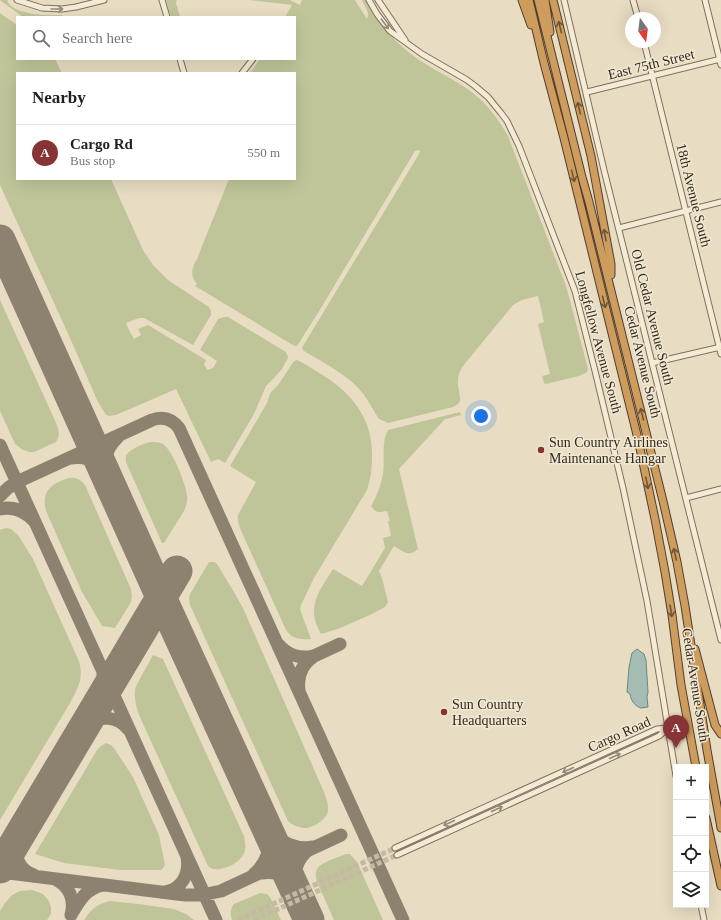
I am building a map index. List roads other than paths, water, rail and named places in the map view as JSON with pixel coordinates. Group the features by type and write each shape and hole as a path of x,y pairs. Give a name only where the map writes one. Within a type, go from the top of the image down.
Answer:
{"highway":[{"path":"522,0 544,63"},
{"name":"Cedar Avenue South","path":"529,0 638,439 665,572 681,685 695,764"},
{"name":"Cedar Avenue South","path":"538,0 664,501 685,606 703,730 721,828"},
{"path":"545,0 560,91"},
{"path":"553,0 591,156 611,264 611,288"},
{"path":"685,606 714,719 721,734"},
{"path":"709,832 721,886"}],"street":[{"path":"18,1 42,8 62,9 104,0"},
{"path":"162,0 167,16"},
{"name":"Longfellow Avenue South","path":"369,0 377,14 390,31 422,54 475,86 488,98 502,113 519,146 569,273 580,308 625,495 647,601 674,764"},
{"name":"Longfellow Avenue South","path":"378,0 407,43"},
{"name":"Old Cedar Avenue South","path":"564,0 721,640"},
{"path":"633,0 636,12"},
{"path":"705,0 721,65"},
{"name":"18th Avenue South","path":"645,48 721,354"},
{"name":"East 75th Street","path":"587,92 720,59"},
{"path":"180,60 184,72"},
{"path":"243,72 252,60"},
{"path":"619,228 721,202"},
{"path":"652,363 720,347"},
{"path":"686,498 721,489"},
{"name":"Cargo Road","path":"395,848 657,729 668,728"},
{"name":"Cargo Road","path":"398,855 659,736 668,728"},
{"path":"702,908 704,920"}],"water":[{"path":"637,649 644,654 646,660 648,707 641,708 634,703 630,694 627,692 632,653"}],"tunnel":[{"path":"238,920 395,848"},
{"path":"254,920 397,855"}],"place":[{"name":"Sun Country Airlines Maintenance Hangar","path":"541,450"},
{"name":"Sun Country Headquarters","path":"444,712"},
{"name":"Cargo Rd","path":"676,748"}]}
